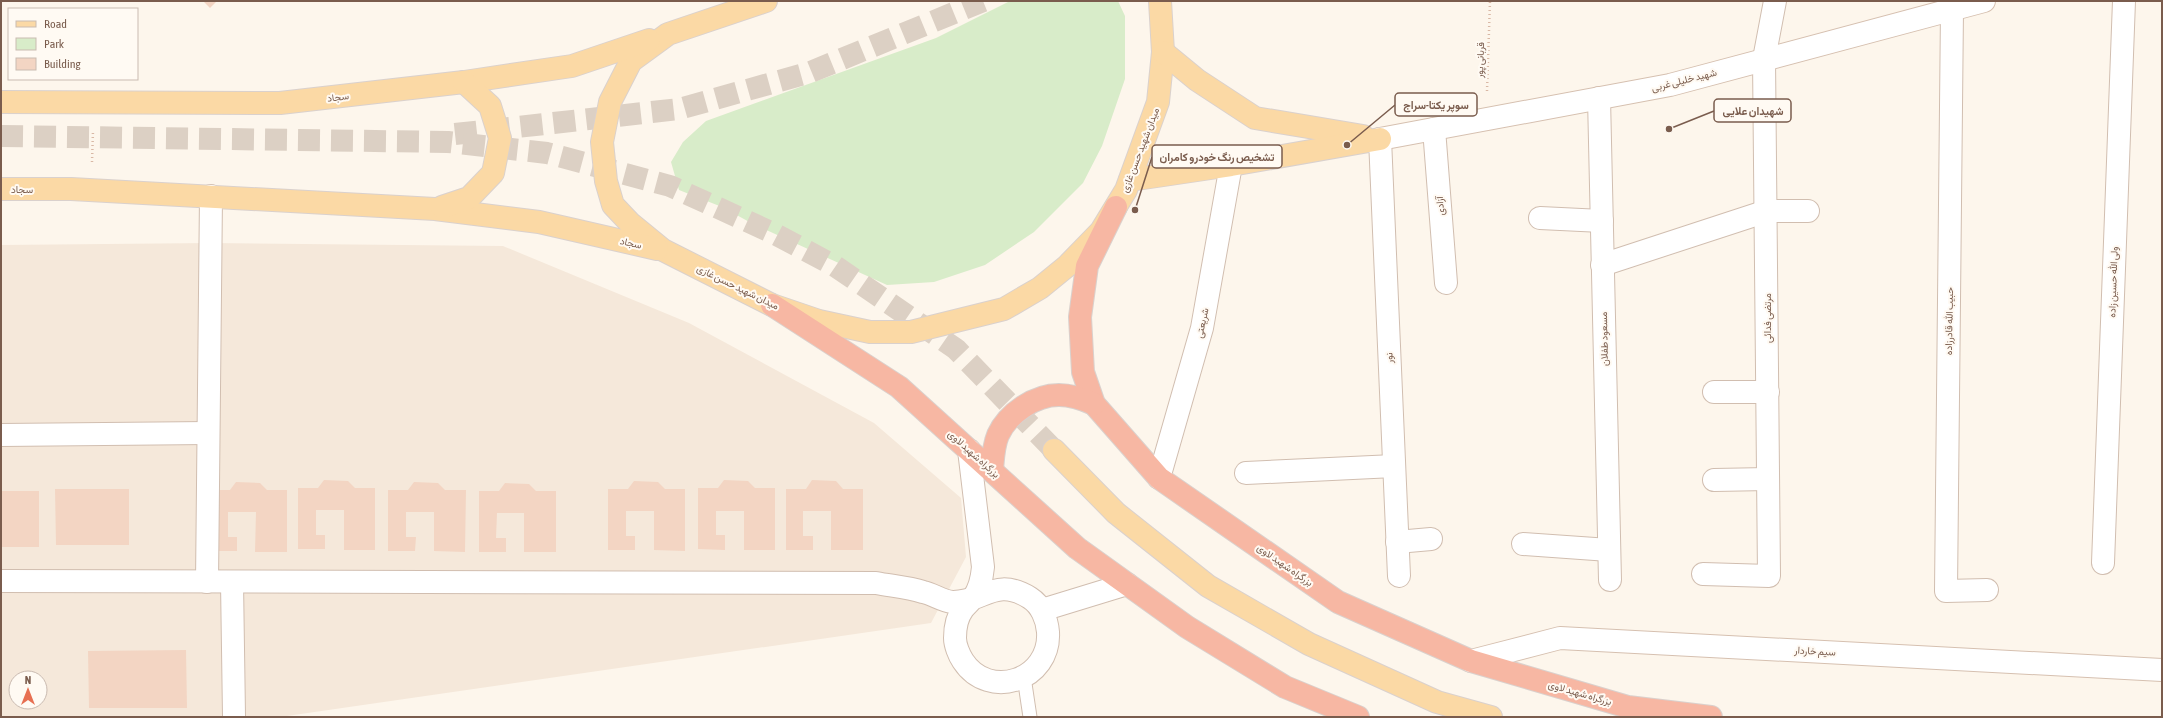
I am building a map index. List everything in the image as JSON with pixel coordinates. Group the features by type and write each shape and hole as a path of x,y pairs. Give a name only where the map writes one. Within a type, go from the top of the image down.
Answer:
{"highway":[{"name":"بزرگراه شهید لاوی","path":"1116,207 1088,266 1080,317 1083,372 1094,404 1160,478 1338,602 1471,662 1628,707 1711,717"},
{"name":"بزرگراه شهید لاوی","path":"772,305 899,386 1077,548 1187,627 1285,687 1358,717"},
{"path":"992,471 993,452 998,434 1008,419 1023,406 1040,398 1058,395 1077,397 1094,404"}],"main road":[{"name":"میدان شهید حسن غازی","path":"766,1 668,34 630,61 610,102 602,142 606,181 613,205 630,223 663,250 772,305 819,321 870,332 911,332 1004,309 1040,288 1067,266 1101,231 1126,190 1158,102 1163,52 1160,1"},
{"name":"سجاد","path":"1,102 280,103 464,82 572,66 668,34"},
{"path":"1163,52 1197,80 1255,118 1380,139"},
{"path":"436,209 469,198 493,172 500,138 490,106 464,82"},
{"path":"1130,180 1231,165 1380,139"},
{"name":"سجاد","path":"1,189 92,190 436,209 540,222 663,250"},
{"path":"1054,450 1116,513 1208,586 1308,644 1437,702 1491,717"}],"street":[{"name":"مرتضی فدائی","path":"1703,574 1769,576 1767,212 1764,60 1775,1"},
{"name":"شهید خلیلی غربی","path":"1380,139 1670,85 1764,60 1953,5 1984,1"},
{"name":"ولی الله حسین زاده","path":"2103,563 2124,1"},
{"name":"حبیب الله قادرزاده","path":"1953,5 1946,591 1988,590"},
{"name":"مسعود طفلان","path":"1599,98 1610,580"},
{"name":"آزادی","path":"1434,129 1446,283"},
{"name":"نور","path":"1380,139 1399,576"},
{"name":"شریعتی","path":"1160,478 1202,328 1231,165"},
{"path":"206,582 211,196"},
{"path":"1602,265 1767,212 1808,212"},
{"path":"1540,218 1602,221"},
{"path":"1714,392 1768,392"},
{"path":"1,435 208,433"},
{"path":"1,581 876,583 924,592 951,602 973,598 987,591 1003,589 1018,592 1031,599 1042,610 1048,625 1048,640 1045,654 1036,668 1024,677 1010,682 995,682 980,677 968,668 959,655 955,640 956,625 962,610 973,598 981,583 984,567 969,450"},
{"path":"1246,473 1394,466"},
{"path":"1714,480 1768,479"},
{"path":"1397,542 1431,538"},
{"path":"1523,544 1610,550"},
{"path":"232,582 234,716"},
{"path":"1042,610 1127,584"},
{"name":"سیم خاردار","path":"1471,662 1560,638 2162,670"}],"lane":[{"path":"1024,677 1030,717"}],"path":[{"name":"قربانی پور","path":"1486,119 1490,1"},
{"path":"92,190 94,103"}],"shaded area":[{"path":"211,243 503,246 689,323 874,423 961,498 966,557 931,623 280,717 1,717 1,245"}],"green space":[{"path":"1010,1 1118,1 1125,16 1125,79 1102,146 1083,183 1034,232 985,265 934,282 887,285 753,224 722,207 679,190 671,162 683,142 706,121 936,38"}],"building":[{"path":"203,1 217,1 210,8"},
{"path":"324,480 348,481 355,488 375,488 375,550 344,550 344,510 316,510 316,535 325,535 325,549 298,549 298,488 318,488"},
{"path":"724,480 748,481 755,488 775,488 775,550 744,550 744,511 716,511 716,535 725,535 725,550 698,549 698,488 718,488"},
{"path":"812,480 836,481 843,489 863,489 863,550 831,550 831,511 803,511 803,536 813,536 813,550 786,550 786,489 806,489"},
{"path":"634,481 658,482 665,489 685,489 685,551 654,550 654,511 626,511 626,536 635,536 635,550 608,550 608,489 628,489"},
{"path":"236,482 260,483 267,490 287,490 287,552 255,552 256,512 228,512 228,537 237,537 237,551 210,551 210,490 230,490"},
{"path":"414,482 438,483 445,490 466,490 465,552 434,551 434,512 406,512 406,537 416,537 415,551 388,551 388,490 408,490"},
{"path":"505,483 529,484 536,491 556,491 556,552 524,552 524,513 497,513 496,538 506,538 506,552 479,552 479,491 499,491"},
{"path":"55,489 129,489 129,545 56,545"},
{"path":"1,491 39,491 39,547 1,547"},
{"path":"186,650 187,708 89,708 88,651"}],"tunnel":[{"path":"455,134 679,109 808,73 983,1"},
{"path":"1,136 448,142 547,153 670,186 773,233 835,266 956,349 1054,450"}],"place":[{"name":"شهیدان علایی","path":"1669,129"},
{"name":"سوپر یکتا-سراج","path":"1347,145"},
{"name":"تشخیص رنگ خودرو کامران","path":"1135,210"}]}
